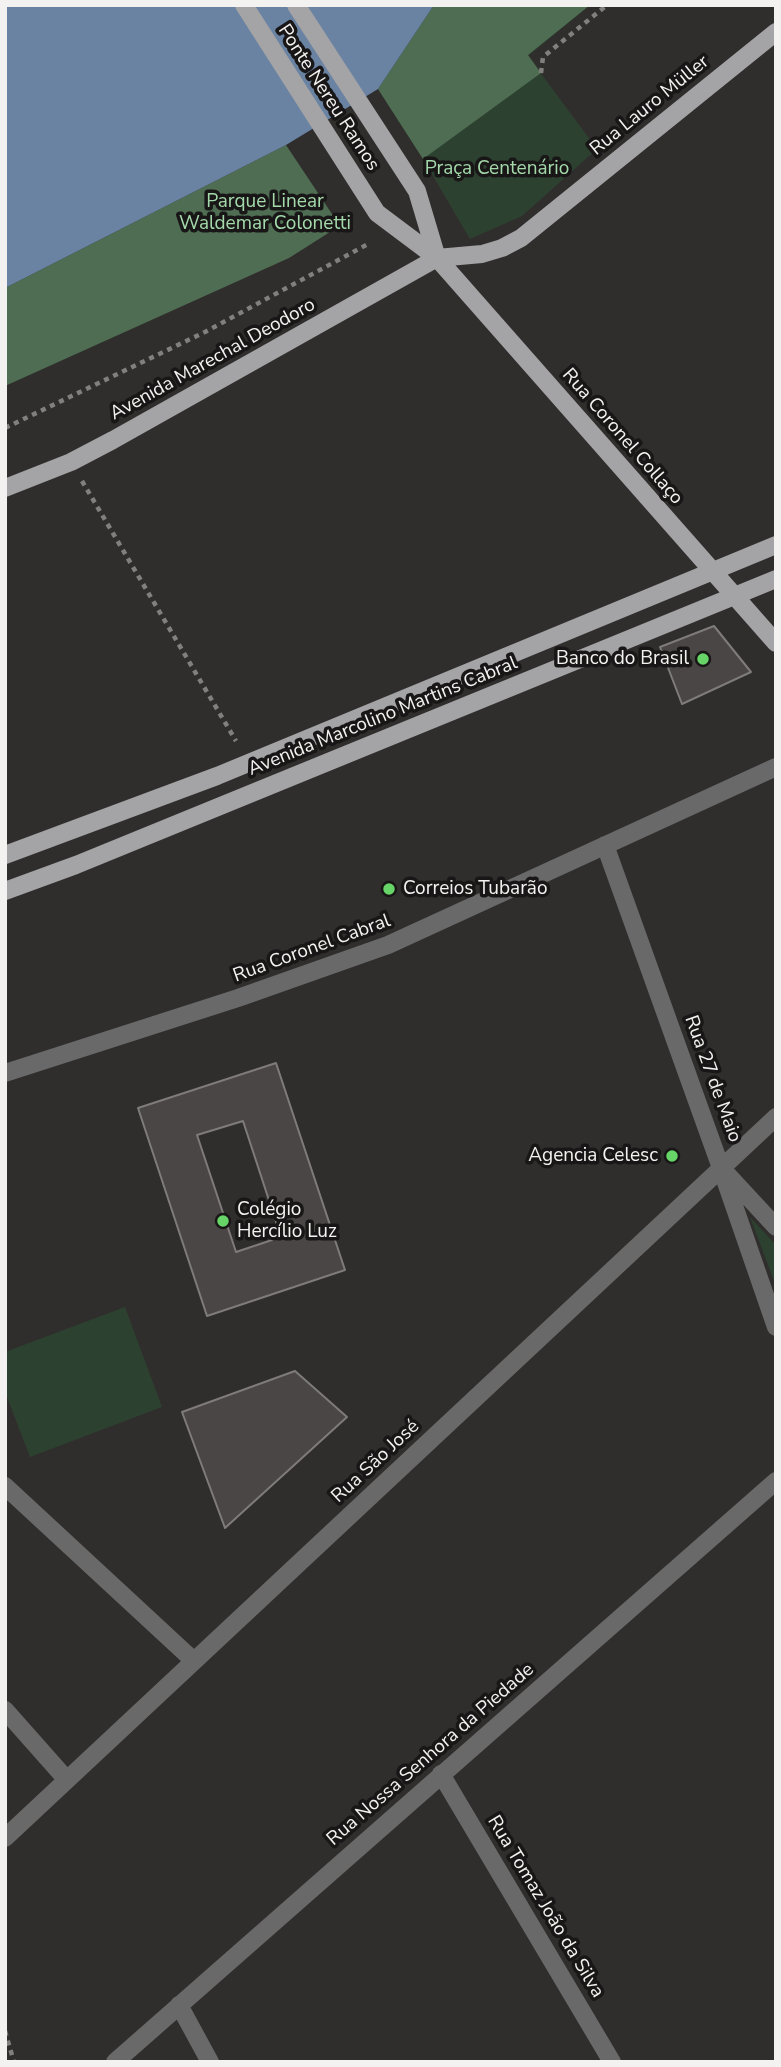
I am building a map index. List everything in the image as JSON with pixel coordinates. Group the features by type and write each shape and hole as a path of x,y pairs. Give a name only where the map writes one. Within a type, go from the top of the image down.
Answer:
{"main road":[{"name":"Ponte Nereu Ramos","path":"244,5 377,213 437,258"},
{"path":"296,5 417,191 437,258"},
{"name":"Rua Lauro Müller","path":"437,258 482,254 521,238 776,32"},
{"name":"Avenida Marechal Deodoro","path":"5,488 71,462 113,440 437,258"},
{"name":"Rua Coronel Collaço","path":"437,258 776,643"},
{"name":"Avenida Marcolino Martins Cabral","path":"5,855 249,762 776,545"},
{"name":"Avenida Marcolino Martins Cabral","path":"5,891 88,860 776,579"}],"street":[{"name":"Rua Coronel Cabral","path":"5,1073 237,998 388,945 776,767"},
{"name":"Rua 27 de Maio","path":"605,845 776,1327"},
{"name":"Rua São José","path":"5,1838 776,1117"},
{"path":"721,1167 776,1227"},
{"name":"Rua Nossa Senhora da Piedade","path":"115,2062 776,1480"},
{"path":"5,1486 194,1661"},
{"path":"5,1710 67,1780"},
{"name":"Rua Tomaz João da Silva","path":"441,1774 612,2062"},
{"path":"179,2005 210,2062"}],"path":[{"path":"541,73 543,57 607,5"},
{"path":"5,429 205,332 368,244"},
{"path":"71,462 249,762"},
{"path":"5,2031 14,2062"}],"green space":[{"name":"Praça Centenário","path":"434,5 590,5 528,56 597,149 522,216 470,239 378,89"},
{"path":"434,5 590,5 528,55 541,73 423,159 378,89"},
{"name":"Parque Linear Waldemar Colonetti","path":"286,145 336,220 330,232 289,258 5,386 5,288"},
{"path":"750,1217 776,1245 776,1286"},
{"path":"125,1307 162,1407 30,1457 5,1392 5,1352"}],"water":[{"path":"5,5 434,5 378,89 286,145 5,288"}],"building":[{"name":"Banco do Brasil","path":"714,626 751,672 682,704 660,647"},
{"path":"276,1063 345,1270 207,1316 138,1108","holes":["243,1121 281,1237 236,1252 197,1135"]},
{"path":"295,1371 347,1417 225,1528 182,1412"}],"place":[{"name":"Banco do Brasil","path":"703,659"},
{"name":"Correios Tubarão","path":"389,889"},
{"name":"Agencia Celesc","path":"672,1156"},
{"name":"Colégio Hercílio Luz","path":"223,1221"}]}
